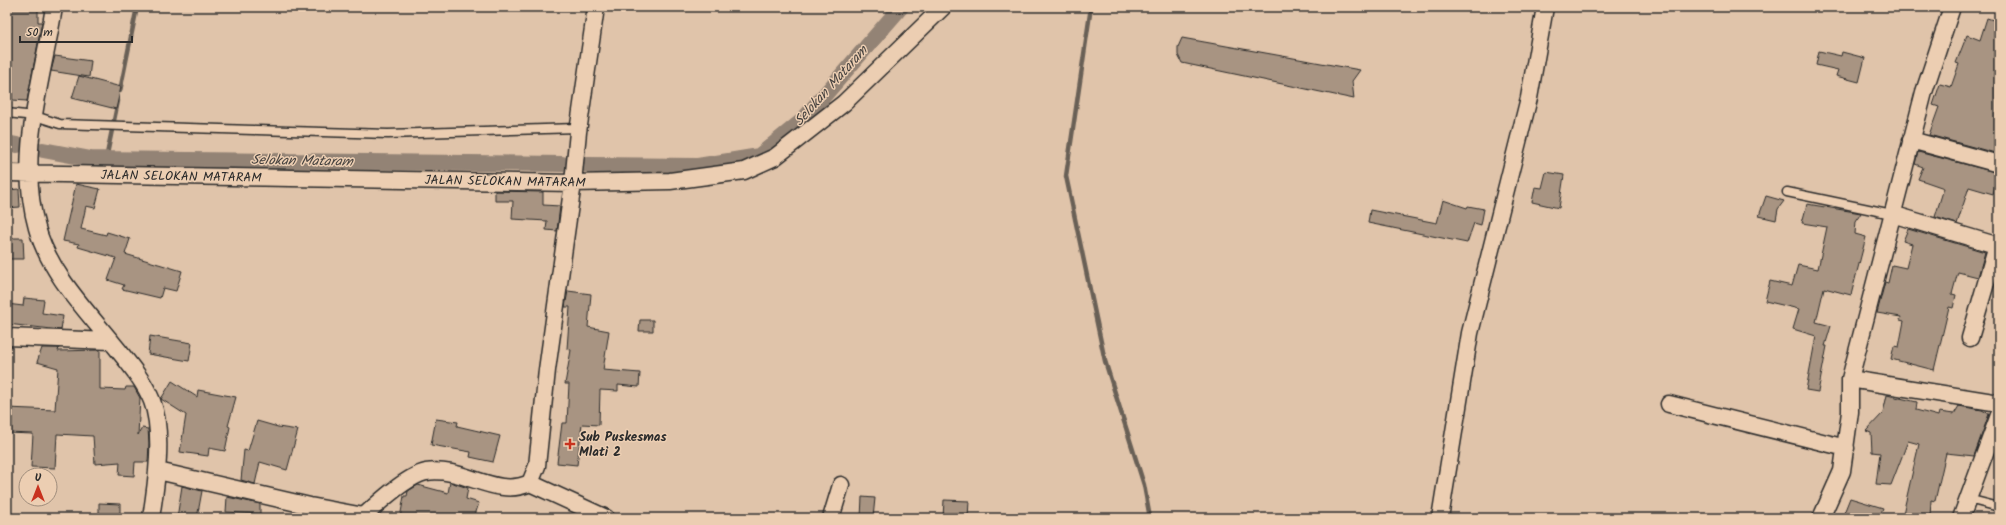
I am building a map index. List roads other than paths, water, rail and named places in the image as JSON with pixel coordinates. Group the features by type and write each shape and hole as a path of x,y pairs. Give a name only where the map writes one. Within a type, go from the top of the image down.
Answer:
{"street":[{"path":"54,7 34,118 29,167 37,228 47,252 61,277 132,368 152,401 157,434 158,471 151,518"},
{"path":"530,484 537,466 547,370 578,130 596,7"},
{"name":"JALAN SELOKAN MATARAM","path":"7,173 29,167 573,176 670,181 710,177 744,171 775,157 844,103 943,7"},
{"path":"1440,518 1470,333 1529,98 1545,7"},
{"path":"1821,518 1842,471 1850,412 1850,379 1911,140 1930,72 1952,7"},
{"path":"1911,140 1999,164"},
{"path":"1892,214 1998,246 1970,338"},
{"path":"7,337 111,341"},
{"path":"1850,379 1999,403"},
{"path":"1669,404 1846,448"},
{"path":"1961,518 1999,415"},
{"path":"158,471 364,517 396,488 424,472 444,471 465,475 492,486 505,488 517,488 530,484 581,513 606,518"},
{"path":"831,518 841,485"}],"lane":[{"path":"7,113 60,124 388,134 578,130"},
{"path":"1787,192 1892,214"},
{"path":"1968,498 1999,507"}],"waterway":[{"path":"120,91 137,7"},
{"name":"Selokan Mataram","path":"587,165 698,166 759,156 802,121 901,7"},
{"path":"1091,7 1066,176 1105,361 1144,485 1150,518"},
{"path":"106,159 118,101"},
{"name":"Selokan Mataram","path":"7,143 17,145"},
{"name":"Selokan Mataram","path":"43,150 91,159 562,164"}],"place":[{"name":"Sub Puskesmas Mlati 2","path":"570,444"}]}
